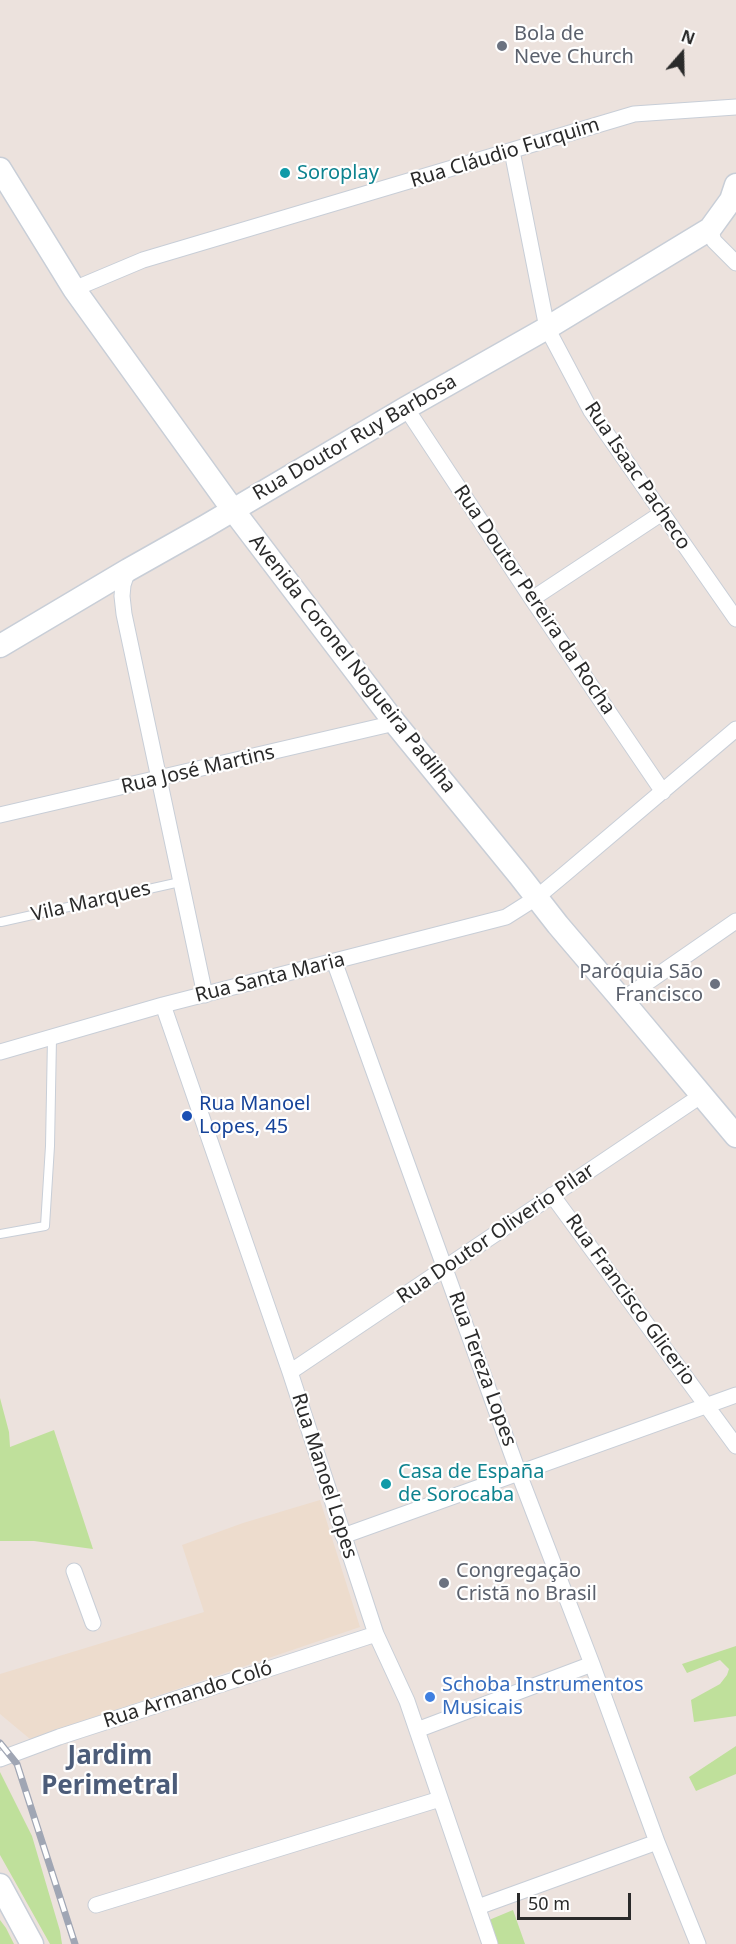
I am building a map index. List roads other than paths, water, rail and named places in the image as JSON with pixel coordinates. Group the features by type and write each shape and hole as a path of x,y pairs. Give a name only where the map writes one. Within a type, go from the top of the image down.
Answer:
{"main road":[{"name":"Avenida Coronel Nogueira Padilha","path":"0,169 7,196 74,290 233,510 395,723 558,925 736,1136"},
{"path":"710,228 731,200 736,185"},
{"name":"Rua Doutor Ruy Barbosa","path":"0,646 547,328 736,210"},
{"path":"0,1885 30,1940"},
{"path":"0,1901 30,1940"}],"street":[{"name":"Rua Cláudio Furquim","path":"74,290 143,260 634,114 736,106"},
{"name":"Rua Isaac Pacheco","path":"512,151 547,328 591,411 736,619"},
{"path":"710,228 714,241 736,262"},
{"name":"Rua Doutor Pereira da Rocha","path":"406,408 663,792"},
{"path":"532,599 662,513"},
{"path":"128,570 123,585 124,614 205,995"},
{"path":"87,595 105,596 119,606 124,614"},
{"name":"Rua José Martins","path":"0,815 395,723"},
{"name":"Rua Santa Maria","path":"0,1052 163,1005 506,917 536,898 736,729"},
{"path":"622,1000 736,921"},
{"name":"Rua Tereza Lopes","path":"334,961 519,1474 657,1842 698,1944"},
{"name":"Rua Manoel Lopes","path":"163,1005 290,1372 376,1634 407,1701 490,1944"},
{"name":"Rua Doutor Oliverio Pilar","path":"290,1372 702,1095"},
{"name":"Rua Francisco Glicerio","path":"552,1195 736,1446"},
{"path":"343,1536 736,1395"},
{"path":"74,1571 93,1623"},
{"name":"Rua Armando Coló","path":"0,1759 59,1737 376,1634"},
{"path":"417,1730 592,1664"},
{"path":"96,1905 440,1798"},
{"path":"478,1907 657,1842"}],"lane":[{"name":"Vila Marques","path":"1,922 180,882"},
{"path":"0,1234 45,1226 50,1146 52,1038"}],"railway":[{"path":"0,1743 17,1764 75,1944"}],"place":[{"name":"Bola de Neve Church","path":"502,46"},
{"name":"Soroplay","path":"285,173"},
{"name":"Paróquia São Francisco","path":"715,984"},
{"name":"Rua Manoel Lopes, 45","path":"187,1116"},
{"name":"Casa de España de Sorocaba","path":"386,1484"},
{"name":"Congregação Cristã no Brasil","path":"444,1583"},
{"name":"Schoba Instrumentos Musicais","path":"430,1697"}],"district":[{"name":"Jardim Perimetral","path":"110,1772"}]}
